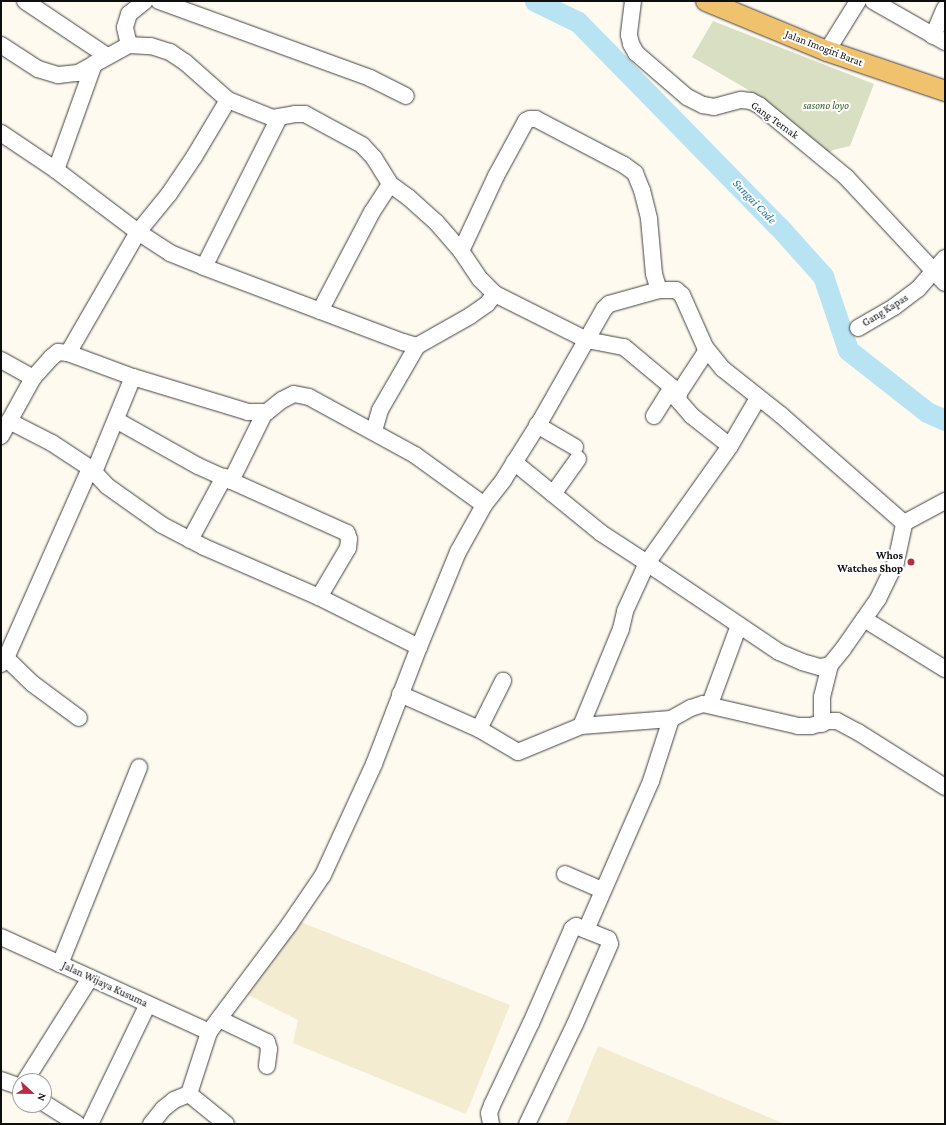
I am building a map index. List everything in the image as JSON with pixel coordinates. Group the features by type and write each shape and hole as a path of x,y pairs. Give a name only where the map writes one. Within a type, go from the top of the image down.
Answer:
{"main road":[{"name":"Jalan Imogiri Barat","path":"706,1 827,51 945,91"}],"street":[{"path":"25,1 100,60"},
{"path":"129,45 125,27 129,14 145,1"},
{"path":"159,1 370,78 406,96"},
{"name":"Gang Ternak","path":"633,1 629,35 631,44 636,53 687,97 703,105 714,107 741,100 751,101 760,106 846,177 945,282"},
{"path":"827,51 858,1"},
{"path":"873,1 939,39 945,8"},
{"path":"1,45 38,69 58,75 78,73 129,45 151,46 170,52 185,62 228,100 268,117 279,118 295,114 305,114 362,145 374,158 390,184 408,197 436,222 461,251 476,275 495,294 587,340 624,347 676,390 678,400 682,406 730,446"},
{"path":"56,170 100,60"},
{"path":"68,353 138,232 168,194 194,157 228,100"},
{"path":"204,267 279,118"},
{"path":"461,251 489,191 514,143 526,122 530,119 536,118 624,165 635,173 642,190 649,219 654,274 660,290"},
{"path":"1,133 56,170 138,232 170,253 320,311 417,346"},
{"path":"320,311 372,212 390,184"},
{"name":"Gang Kapas","path":"858,328 894,307 918,289 945,258"},
{"path":"189,1094 209,1032 289,925 323,875 374,764 400,694 458,552 484,505 504,479 602,313 609,304 660,290 676,290 682,295 708,350 722,369 781,415 904,523"},
{"path":"374,431 380,410 417,346 470,316 487,304 495,294"},
{"path":"654,416 708,350"},
{"path":"1,436 33,378 58,352 68,353 133,377 248,412 265,412"},
{"path":"1,360 33,378"},
{"path":"79,718 4,661 116,420 133,377"},
{"path":"190,540 228,479 265,412 294,394 310,397 374,431 415,455 484,505"},
{"path":"581,726 621,629 625,610 647,563 730,446 758,398"},
{"path":"116,420 155,443 228,479 347,533 349,539 348,548 319,597"},
{"path":"9,421 52,443 92,470 107,486 162,525 190,540 319,597 419,647"},
{"path":"537,425 577,453 553,494"},
{"path":"514,462 601,533 779,652 802,662 820,667 830,665"},
{"path":"904,523 945,501"},
{"path":"822,724 822,697 830,665 878,599 896,562 904,523"},
{"path":"864,619 945,669"},
{"path":"710,704 739,625"},
{"path":"478,729 503,681"},
{"path":"400,694 478,729 518,752 581,726 671,719 691,708 710,704 798,726 811,726 837,721 945,787"},
{"path":"586,930 602,890 651,781 671,719"},
{"path":"60,964 138,767"},
{"path":"565,874 602,890"},
{"path":"491,1124 489,1113 492,1105 531,1023 572,929 576,926 608,939 610,944 575,1024 527,1124"},
{"name":"Jalan Wijaya Kusuma","path":"1,937 209,1032"},
{"path":"30,1073 90,978"},
{"path":"90,1124 148,1004"},
{"path":"219,1019 267,1042 269,1049 267,1066"},
{"path":"1,1080 12,1084"},
{"path":"151,1124 163,1109 174,1100 189,1094"},
{"path":"189,1094 226,1124"},
{"path":"52,1108 77,1124"}],"shaded area":[{"path":"298,921 510,1005 466,1114 293,1043 298,1020 244,993"},
{"path":"598,1046 785,1124 566,1124"}],"green space":[{"name":"sasono loyo","path":"713,21 874,84 850,146 833,150 827,154 817,150 781,112 767,114 750,91 692,57"}],"waterway":[{"name":"Sungai Code","path":"535,1 578,22 779,227 823,276 848,350 927,412 945,420"}],"place":[{"name":"Whos Watches Shop","path":"911,562"}]}
